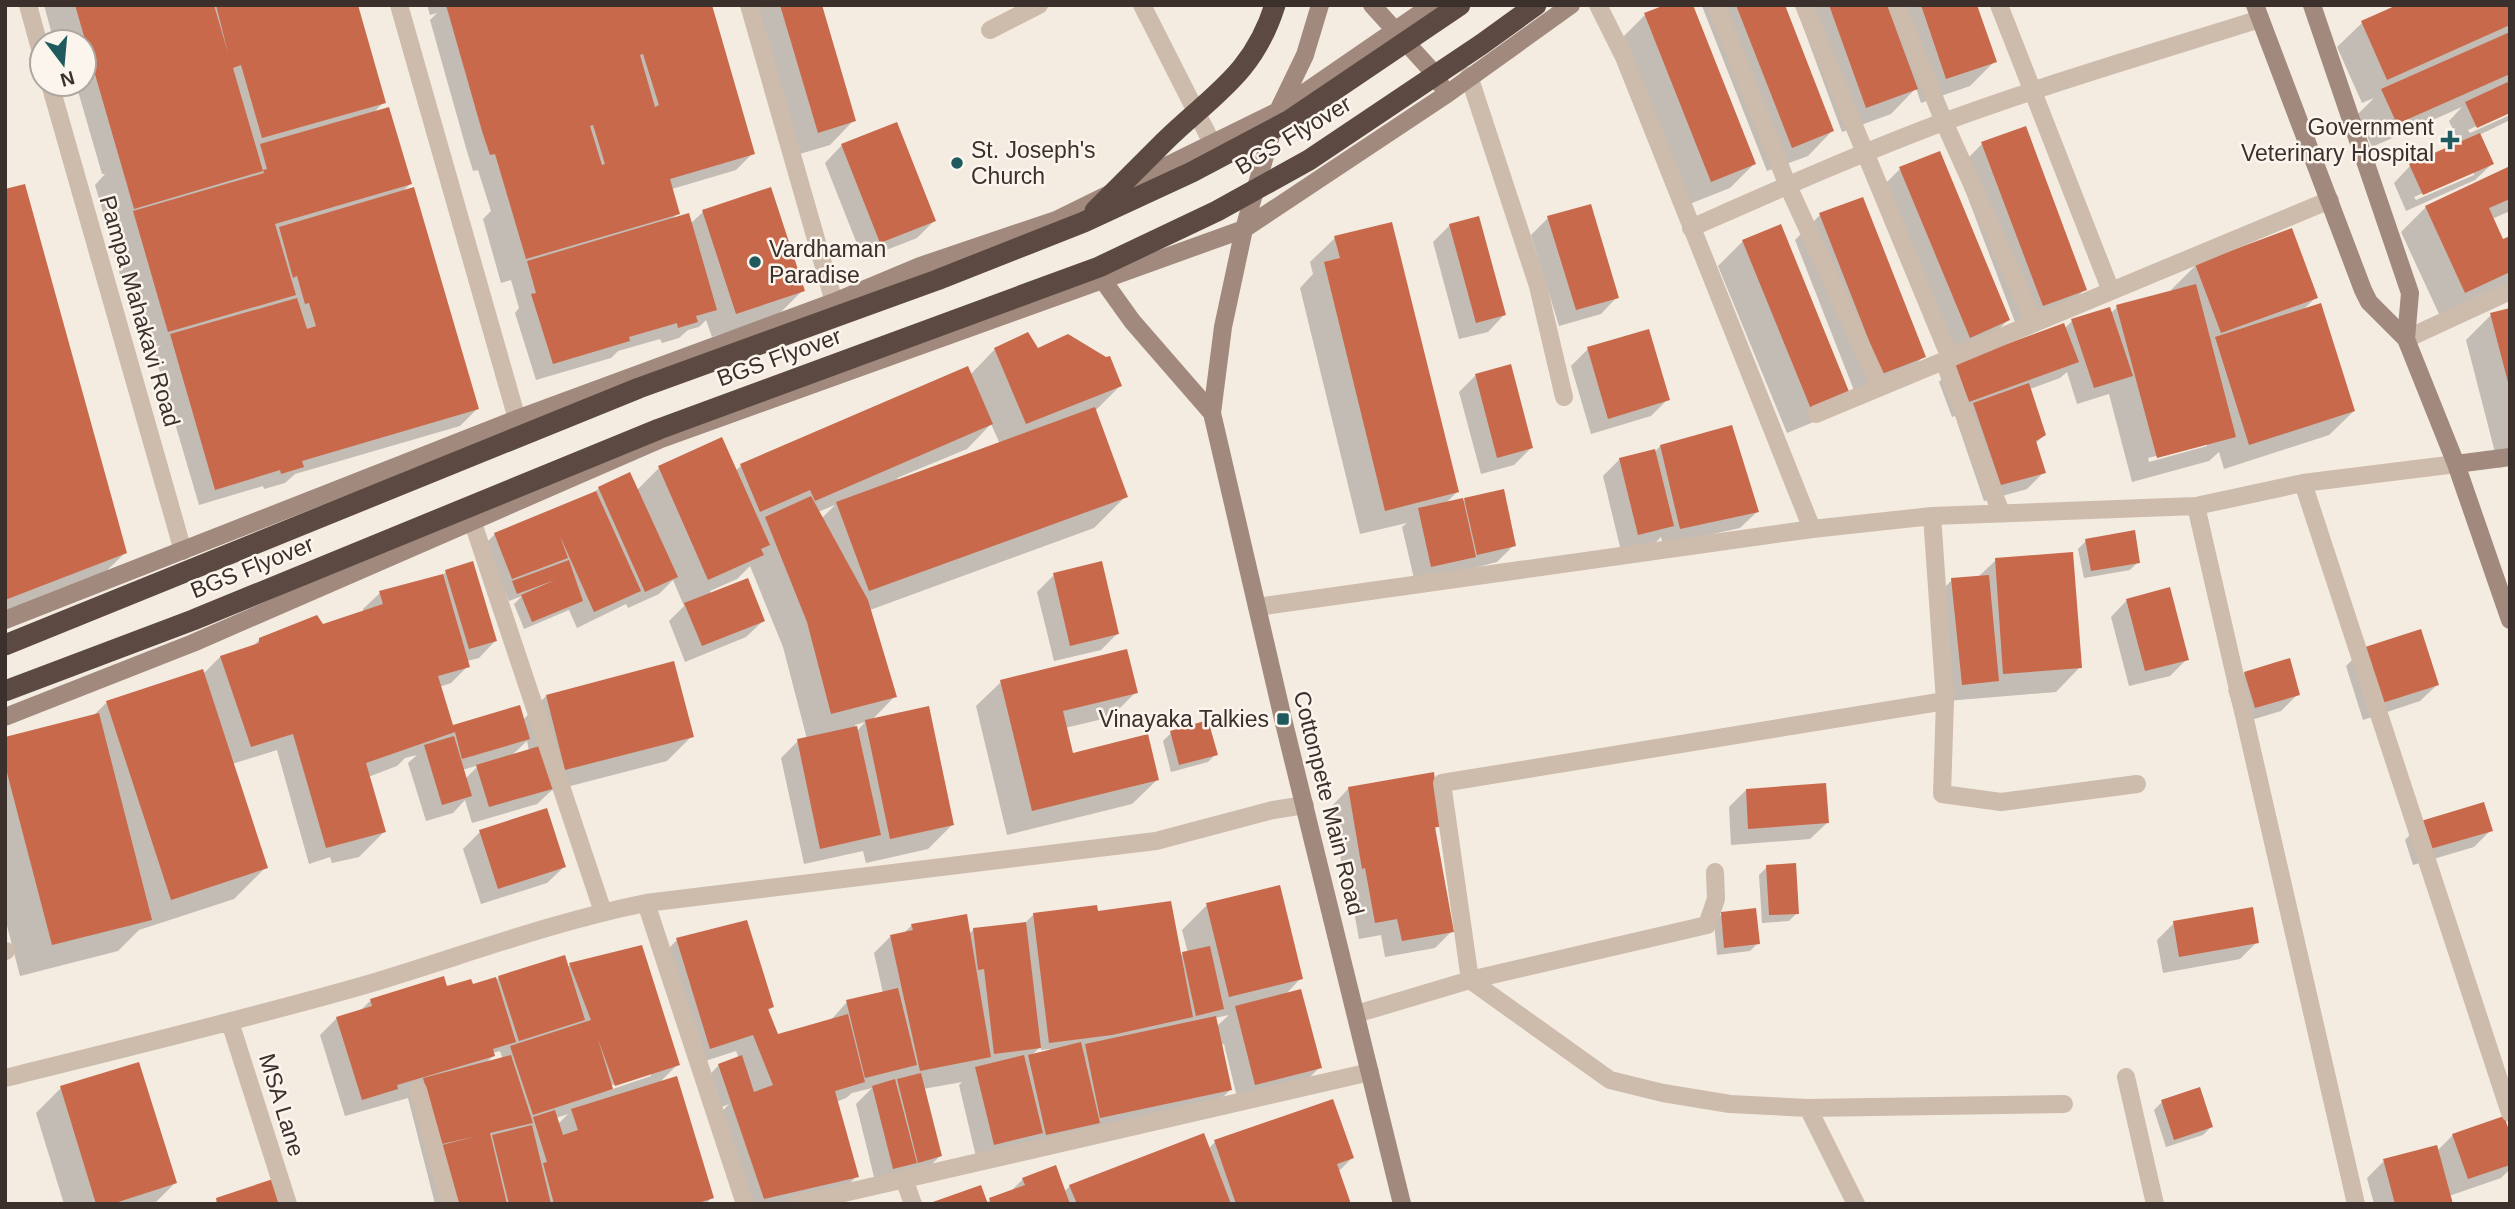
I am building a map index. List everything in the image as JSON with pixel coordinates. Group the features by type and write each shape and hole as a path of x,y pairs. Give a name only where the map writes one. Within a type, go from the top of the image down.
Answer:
{"highway":[{"path":"1084,222 1165,141 1232,82 1255,51 1275,5"},
{"name":"BGS Flyover","path":"5,645 639,388 937,280 1084,222 1192,172 1290,120 1461,5"},
{"name":"BGS Flyover","path":"5,691 193,620 659,429 1099,267 1217,211 1309,160 1536,5"}],"main road":[{"name":"Cottonpete Main Road","path":"1320,5 1305,55 1278,111 1244,229 1223,327 1212,413 1402,1204"},
{"path":"1372,5 1432,71 1447,94"},
{"path":"5,620 517,419 834,302 920,266 1056,220 1278,111 1432,5"},
{"path":"5,716 193,643 661,439 1244,229 1447,94 1571,5"},
{"path":"2312,5 2410,293 2406,339"},
{"path":"2258,12 2370,302 2406,339 2456,464 2510,620"},
{"name":"Cottonpete Main Road","path":"1102,279 1132,321 1212,413"},
{"path":"2456,464 2510,457"}],"street":[{"path":"28,5 34,28"},
{"path":"400,5 517,419"},
{"path":"749,5 834,302"},
{"path":"990,30 1039,5"},
{"path":"1142,5 1212,143"},
{"path":"1598,5 1624,57 1812,529"},
{"path":"1716,5 1788,186 1877,380"},
{"path":"1804,5 1945,354 2001,513"},
{"path":"1898,5 1944,122 2031,315"},
{"path":"1999,5 2109,286"},
{"path":"1691,228 1944,122 2258,12"},
{"path":"1469,76 1538,286 1564,397"},
{"name":"Pampa Mahakavi Road","path":"54,98 183,551"},
{"path":"1816,414 1945,354 2330,200"},
{"path":"2406,339 2510,291"},
{"path":"1257,607 1812,529 1932,516 2196,506 2303,483 2456,464"},
{"path":"2303,483 2510,1114"},
{"path":"2196,506 2356,1204"},
{"path":"1932,516 1945,701 1942,794 2001,803 2137,784"},
{"path":"472,520 603,912"},
{"path":"1945,701 1442,783 1470,980 1610,1080 1663,1093 1730,1104 1808,1108 2064,1104"},
{"path":"5,1078 230,1022 603,912 646,903 1156,841 1273,810 1305,805"},
{"path":"1356,1014 1470,980 1707,925 1716,899 1715,872"},
{"path":"646,903 745,1204"},
{"name":"MSA Lane","path":"230,1022 288,1204"},
{"path":"796,1204 1370,1072"},
{"path":"2126,1077 2155,1204"},
{"path":"418,1090 450,1204"},
{"path":"1808,1108 1856,1204"},
{"path":"904,1179 913,1204"}],"building":[{"path":"75,5 214,5 228,53 216,5 358,5 386,103 262,138 241,65 233,68 263,171 134,209 98,85 98,28 82,28"},
{"path":"446,5 712,5 755,154 670,179 680,214 526,259 495,154 490,155","holes":["643,54 659,105 655,107 640,55","593,125 605,164 602,165 590,126"]},
{"path":"780,5 822,5 856,121 818,133"},
{"path":"1665,5 1693,5 1756,164 1711,182 1644,13"},
{"path":"1736,5 1785,5 1834,131 1792,148"},
{"path":"1829,5 1887,5 1918,89 1866,108"},
{"path":"1921,5 1977,5 1997,62 1946,79"},
{"path":"2397,5 2510,5 2510,25 2387,80 2361,21"},
{"path":"2510,32 2510,74 2397,124 2381,89"},
{"path":"2510,81 2510,113 2477,128 2465,102"},
{"path":"389,107 412,184 275,224 296,295 168,332 133,211 264,173 263,170 267,169 260,144"},
{"path":"897,122 936,221 880,243 841,144"},
{"path":"2026,126 2087,290 2043,306 1981,142"},
{"path":"2480,133 2494,164 2423,195 2409,164"},
{"path":"1940,151 2010,320 1970,338 1899,167"},
{"path":"2510,166 2510,199 2489,208 2503,239 2510,236 2510,272 2465,293 2425,206"},
{"path":"25,184 127,553 5,600 5,189"},
{"path":"414,187 479,409 302,461 304,467 281,474 280,470 215,490 170,334 297,298 307,329 316,326 309,303 305,304 297,276 293,278 279,227"},
{"path":"771,187 805,291 736,314 702,210"},
{"path":"1863,197 1926,357 1882,374 1819,213"},
{"path":"1591,204 1619,298 1576,310 1547,216"},
{"path":"689,213 717,310 696,316 698,322 678,328 677,323 629,337 630,341 553,364 531,294 536,293 527,261"},
{"path":"1479,216 1506,315 1476,323 1449,224"},
{"path":"1392,222 1459,492 1385,511 1324,262 1340,258 1334,236"},
{"path":"1781,224 1850,394 1811,409 1742,240"},
{"path":"2292,228 2318,298 2221,333 2195,264"},
{"path":"2196,284 2236,437 2157,458 2116,305"},
{"path":"2321,303 2355,411 2249,445 2215,337"},
{"path":"2110,307 2133,376 2094,388 2071,319"},
{"path":"2510,308 2510,386 2509,386 2490,313"},
{"path":"2064,323 2079,362 1969,402 1955,363"},
{"path":"1649,329 1670,400 1608,419 1587,347"},
{"path":"1028,332 1038,348 1068,334 1106,357 1110,356 1122,386 1026,424 994,348"},
{"path":"1511,364 1533,448 1497,458 1475,374"},
{"path":"968,366 993,424 815,501 810,490 760,512 740,464"},
{"path":"2029,383 2046,435 2036,441 2046,473 2001,485 1973,403"},
{"path":"1095,407 1128,497 869,591 836,502"},
{"path":"1732,425 1759,512 1680,529 1660,445"},
{"path":"722,437 770,545 761,549 764,555 708,580 658,466"},
{"path":"1655,449 1674,526 1638,535 1619,458"},
{"path":"630,472 678,577 645,592 598,487"},
{"path":"1504,489 1516,546 1477,555 1464,498"},
{"path":"596,491 641,591 594,612 560,536 568,558 512,579 494,533"},
{"path":"811,496 868,600 897,697 831,714 807,622 765,517"},
{"path":"1463,498 1476,557 1431,567 1418,508"},
{"path":"2135,530 2140,563 2091,571 2085,539"},
{"path":"2073,552 2082,668 2003,674 1995,558"},
{"path":"569,560 583,601 532,622 521,595 555,580 517,594 512,581"},
{"path":"473,561 497,641 469,649 445,570"},
{"path":"1102,561 1119,634 1070,646 1053,573"},
{"path":"443,574 470,667 438,676 453,725 520,705 530,739 462,759 455,732 366,763 386,832 326,848 293,734 251,747 220,656 259,643 259,638 317,615 323,624 383,604 379,591"},
{"path":"1989,575 1999,681 1962,685 1951,578"},
{"path":"748,578 765,621 702,646 684,603"},
{"path":"2170,587 2189,660 2145,671 2126,599"},
{"path":"2421,629 2439,685 2379,704 2362,648"},
{"path":"1127,649 1138,693 1063,711 1073,753 1148,734 1159,780 1032,811 1000,680"},
{"path":"2290,658 2300,695 2255,708 2244,672"},
{"path":"674,661 694,737 565,770 546,695"},
{"path":"203,669 268,868 171,900 106,701"},
{"path":"929,706 954,825 890,839 865,720"},
{"path":"99,713 152,920 52,945 5,765 5,737"},
{"path":"1208,720 1218,755 1179,765 1170,731"},
{"path":"857,726 881,835 820,849 797,739"},
{"path":"454,736 472,796 442,805 424,745"},
{"path":"543,745 556,788 489,807 476,765"},
{"path":"1434,772 1440,827 1435,827 1454,932 1402,941 1397,919 1375,923 1365,868 1362,869 1348,787"},
{"path":"1826,783 1829,823 1748,829 1746,789"},
{"path":"2484,802 2493,831 2430,849 2421,821"},
{"path":"547,808 566,867 498,889 479,830"},
{"path":"1796,863 1799,914 1769,915 1766,865"},
{"path":"1280,885 1303,979 1229,997 1206,903"},
{"path":"1171,901 1193,1017 1112,1035 1049,1043 1033,913 1097,905 1098,911"},
{"path":"2253,907 2259,943 2179,957 2173,921"},
{"path":"1756,908 1760,944 1724,948 1721,912"},
{"path":"967,914 991,1057 920,1071 890,935 913,930 911,924"},
{"path":"747,920 774,1007 768,1009 778,1034 848,1014 865,1082 835,1091 859,1177 764,1199 718,1064 742,1055 754,1092 773,1085 753,1035 710,1049 676,938"},
{"path":"1026,922 1041,1048 994,1054 984,969 978,970 973,928"},
{"path":"642,945 680,1065 615,1086 598,1039 613,1089 533,1115 510,1046 591,1020 569,963"},
{"path":"1210,946 1224,1009 1196,1016 1182,952"},
{"path":"565,955 585,1020 519,1041 498,976"},
{"path":"444,976 447,986 471,979 473,984 496,977 516,1042 493,1049 495,1056 397,1085 398,1089 362,1100 336,1017 372,1006 370,999"},
{"path":"898,988 917,1065 865,1078 846,1000"},
{"path":"1301,989 1322,1068 1255,1085 1235,1006"},
{"path":"1216,1016 1232,1090 1100,1118 1085,1044"},
{"path":"1081,1042 1100,1123 1046,1135 1028,1055"},
{"path":"511,1055 533,1123 490,1133 507,1204 456,1204 442,1145 477,1136 442,1144 423,1078"},
{"path":"1024,1055 1043,1133 994,1145 975,1067"},
{"path":"139,1062 177,1183 112,1204 96,1204 60,1086"},
{"path":"921,1073 942,1156 918,1163 897,1079"},
{"path":"677,1076 714,1198 695,1204 554,1204 543,1163 547,1162 533,1117 555,1110 563,1135 578,1130 571,1109"},
{"path":"895,1079 917,1163 893,1169 872,1086"},
{"path":"2200,1087 2213,1127 2174,1140 2161,1100"},
{"path":"1333,1099 1354,1158 1337,1164 1351,1204 1236,1204 1214,1140"},
{"path":"2504,1116 2510,1133 2510,1165 2468,1179 2452,1134"},
{"path":"532,1125 551,1204 509,1204 492,1135"},
{"path":"1204,1133 1231,1204 1077,1204 1069,1185"},
{"path":"2437,1145 2453,1204 2395,1204 2383,1159"},
{"path":"1056,1165 1070,1204 991,1204 989,1198 1025,1185 1022,1178"},
{"path":"273,1179 281,1204 217,1204 216,1198"},
{"path":"981,1185 988,1204 930,1204 930,1203"}],"place":[{"name":"Government Veterinary Hospital","path":"2450,140"},
{"name":"St. Joseph's Church","path":"957,163"},
{"name":"Vardhaman Paradise","path":"755,262"},
{"name":"Vinayaka Talkies","path":"1283,719"}]}
